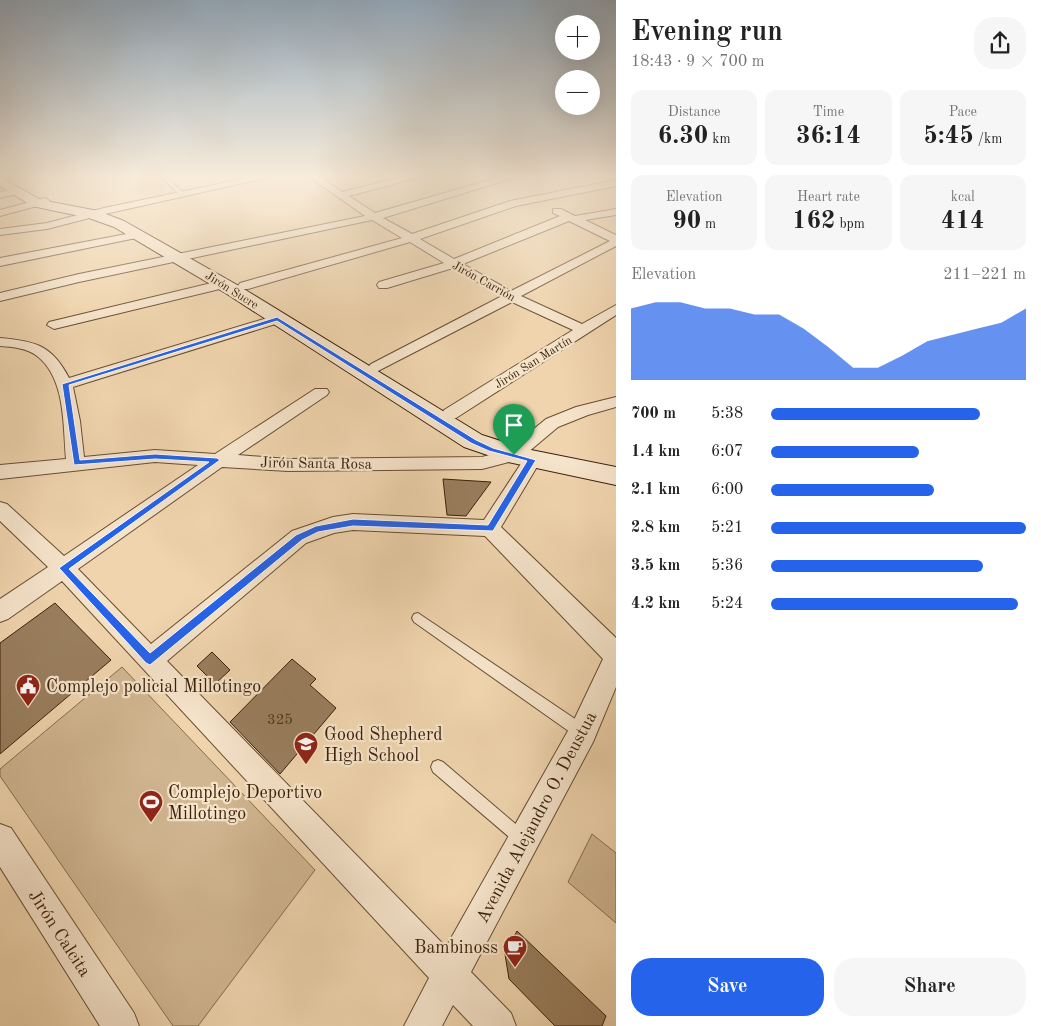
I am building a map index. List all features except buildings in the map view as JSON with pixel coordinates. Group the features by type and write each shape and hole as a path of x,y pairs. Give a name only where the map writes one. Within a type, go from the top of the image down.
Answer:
{"street":[{"path":"0,262 78,224"},
{"name":"Jirón Sucre","path":"119,224 244,286 523,458"},
{"name":"Jirón Sucre","path":"134,224 187,257 277,319 473,442 491,450 523,458 616,476"},
{"path":"0,297 79,278 342,224"},
{"name":"Jirón Carrión","path":"387,224 413,238 452,264 510,296 584,330"},
{"path":"244,286 413,238 455,224"},
{"path":"383,285 452,264 555,224"},
{"path":"582,224 616,240"},
{"path":"0,232 54,237 137,234"},
{"path":"54,237 79,278"},
{"path":"376,367 616,240"},
{"path":"54,325 224,284"},
{"name":"Jirón San Martín","path":"450,414 616,310"},
{"path":"66,384 277,319"},
{"path":"0,342 24,344 43,351 50,356 66,384 76,463"},
{"path":"0,612 217,460 321,392"},
{"name":"Jirón Santa Rosa","path":"0,472 155,456 288,465 482,463 523,458 552,423 582,411 616,402"},
{"path":"490,528 523,458"},
{"path":"0,509 63,568 498,1026"},
{"path":"150,660 299,538 316,530 353,522 490,528 616,657"},
{"name":"Avenida Alejandro O. Deustua","path":"422,1026 583,732 616,657"},
{"name":"Jirón Calcita","path":"0,839 121,1026"}],"lane":[{"path":"418,618 583,732"},
{"path":"438,767 524,840"}],"shaded area":[{"name":"Complejo Deportivo Millotingo","path":"122,667 315,870 198,1026 173,1026 0,776 0,769"},
{"path":"592,834 616,853 616,923 568,882"}],"place":[{"name":"Complejo policial Millotingo","path":"28,707"},
{"name":"Good Shepherd High School","path":"306,765"},
{"name":"Complejo Deportivo Millotingo","path":"151,823"},
{"name":"Bambinoss","path":"515,968"}],"route":[{"path":"277,319 371,376 473,442 491,450 514,455 532,460 490,528 353,522 316,530 299,538 150,660 63,568 217,460 155,456 76,463 66,384 277,319"}]}
